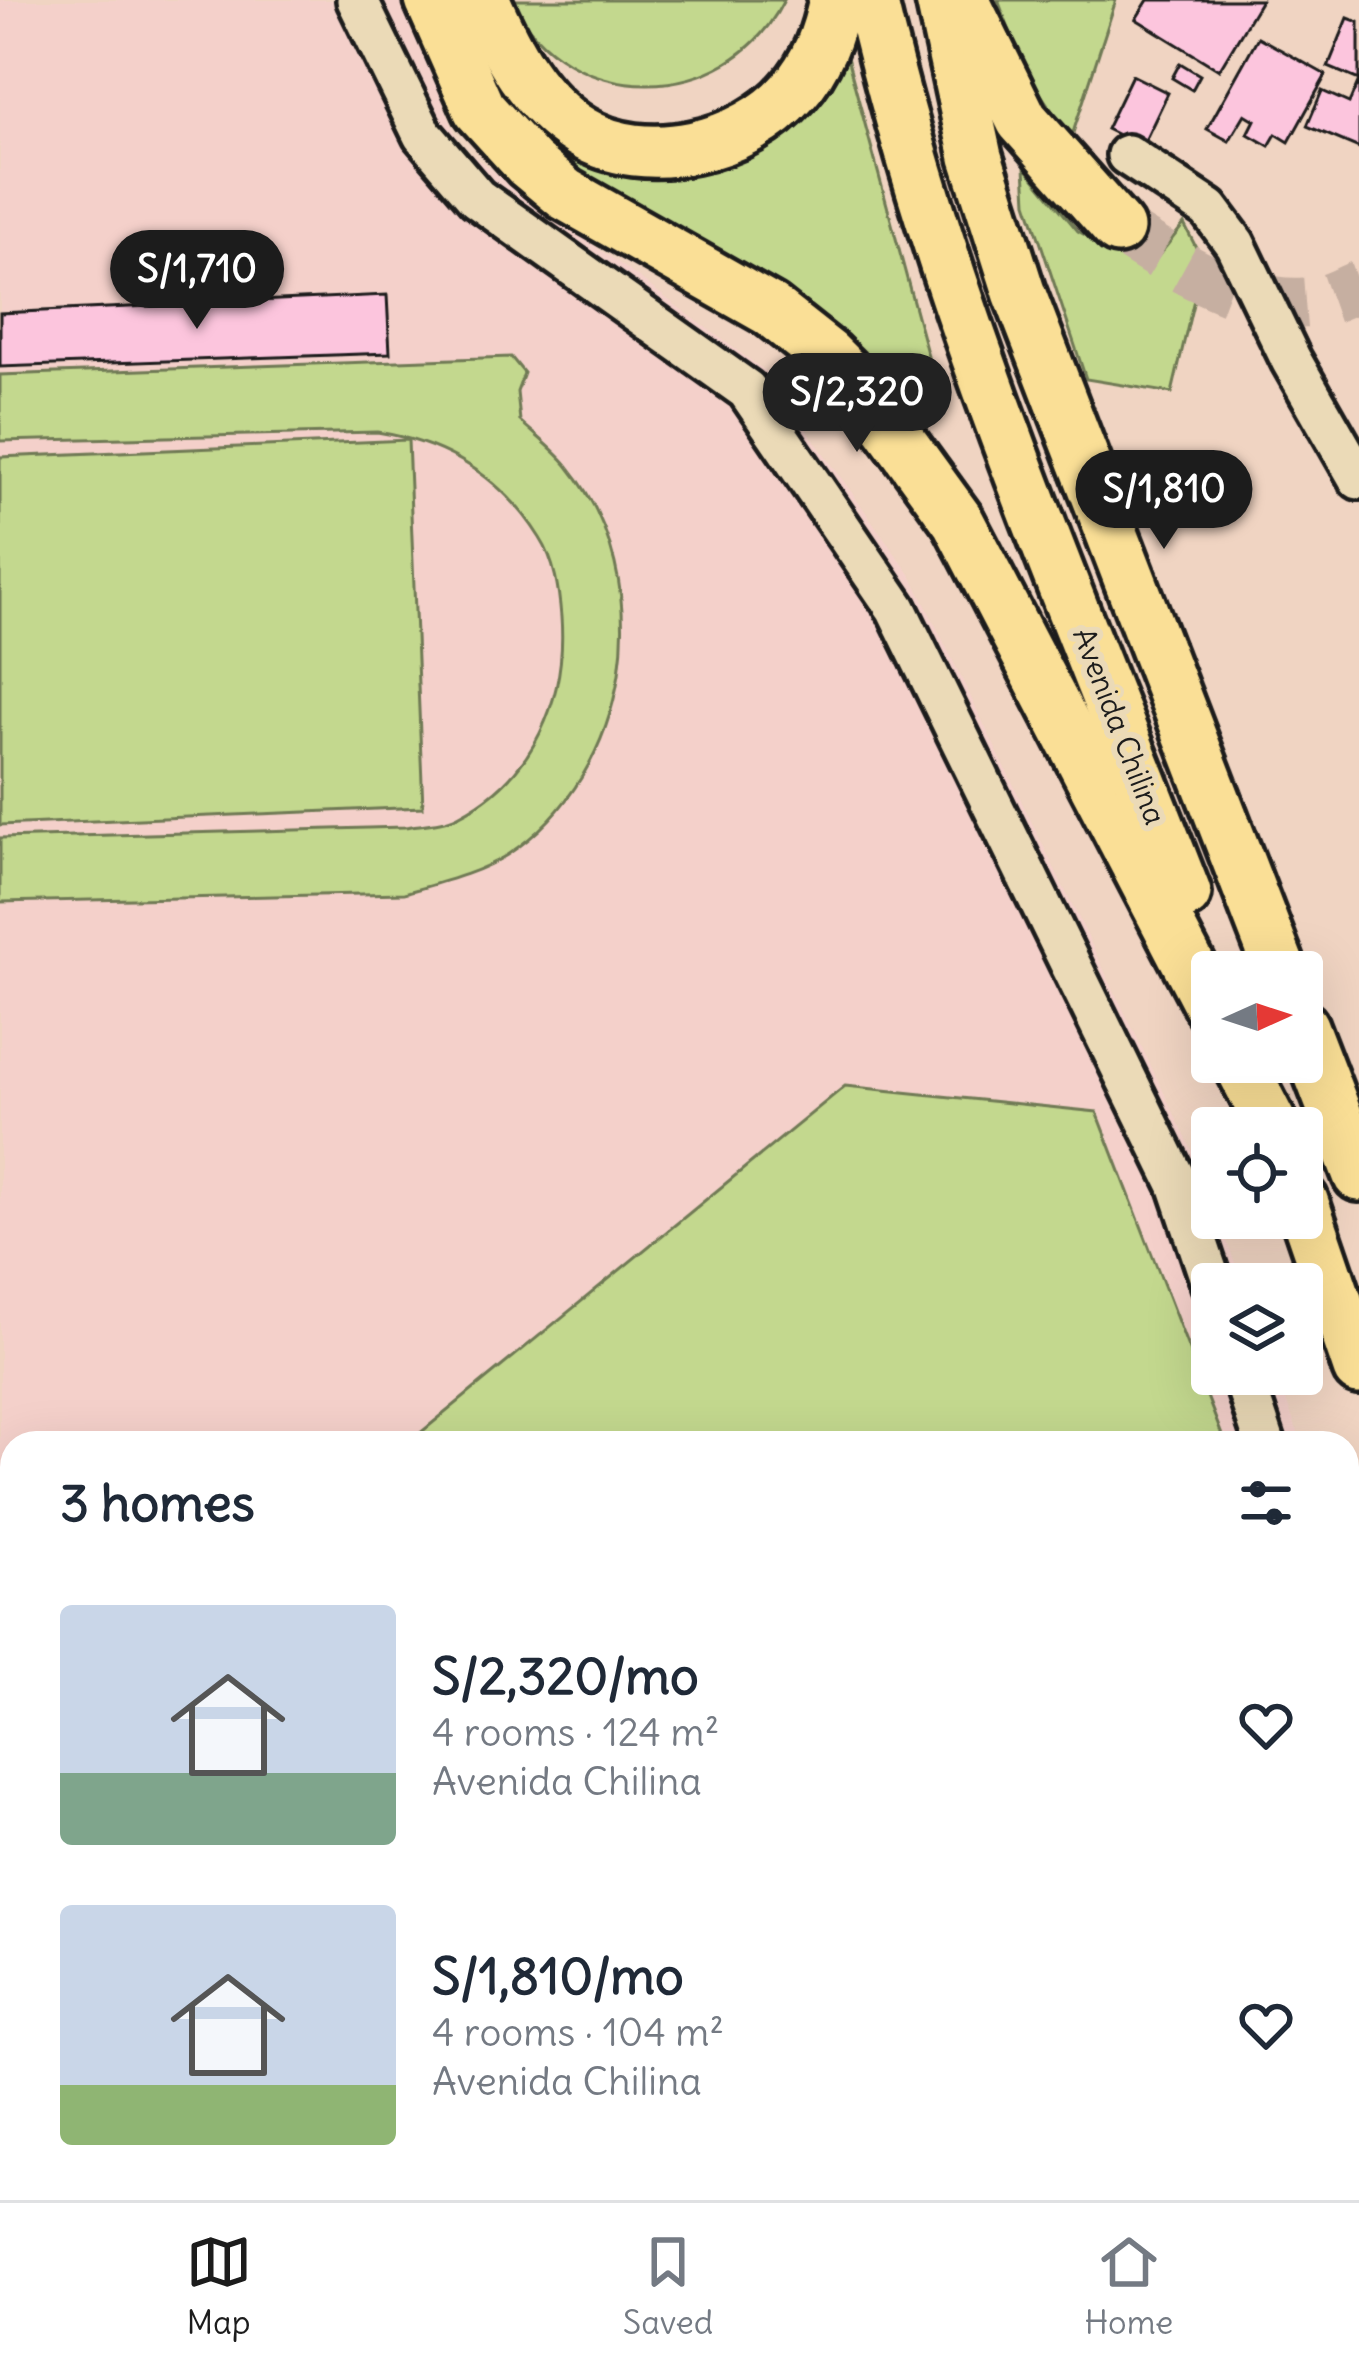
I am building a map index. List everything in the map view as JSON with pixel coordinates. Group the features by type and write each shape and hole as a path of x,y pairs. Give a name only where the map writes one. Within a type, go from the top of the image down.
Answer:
{"main road":[{"path":"430,0 479,109 529,164 565,194 770,310 865,392 958,521 1191,969"},
{"path":"484,0 533,93 583,134 633,150 680,150 730,135 783,103 815,61 828,33 835,0"},
{"name":"Avenida Chilina","path":"871,0 920,187 959,302 1207,951"},
{"name":"Avenida Chilina","path":"942,0 976,158 1019,292 1272,951"},
{"path":"963,0 1022,120 1118,228"},
{"path":"1323,1082 1359,1174"},
{"path":"1315,1239 1359,1368"}],"street":[{"path":"357,0 423,135 477,198 747,390 896,608 1178,1184 1205,1263"},
{"path":"1127,155 1209,209 1235,244 1291,359 1359,479"},
{"path":"1249,1395 1261,1431"}],"shaded area":[{"path":"0,0 402,0 461,147 765,371 912,577 1191,1148 1191,1239 1226,1239 1235,1263 1191,1263 1191,1395 1284,1395 1297,1431 0,1431"}],"green space":[{"path":"511,0 784,0 759,37 726,63 688,79 648,84 607,79 569,63 536,37"},
{"path":"998,0 1116,0 1071,139 1024,69"},
{"path":"845,50 940,401 905,414 784,295 547,152 552,140 627,165"},
{"path":"1025,167 1078,231 1148,269 1184,224 1203,261 1172,393 1086,379 1027,202"},
{"path":"511,357 524,373 517,392 520,421 567,465 597,511 615,563 622,618 619,673 606,726 582,776 549,820 495,862 404,893 0,902 0,838 404,827 458,816 507,780 540,733 558,677 561,617 549,556 525,516 490,481 449,454 377,432 0,441 0,375"},
{"path":"408,440 423,807 0,825 0,457"},
{"path":"845,1086 1097,1112 1191,1355 1191,1395 1206,1395 1220,1431 423,1431"}],"building":[{"path":"1148,0 1261,0 1219,70 1136,19"},
{"path":"1348,18 1359,22 1359,80 1328,67"},
{"path":"1258,37 1326,75 1289,142 1276,134 1269,146 1248,134 1255,120 1245,114 1229,141 1207,129"},
{"path":"1180,63 1200,75 1192,90 1172,78"},
{"path":"1132,75 1168,93 1142,147 1106,129"},
{"path":"1359,80 1359,148 1307,126 1322,91 1349,103"},
{"path":"387,295 390,353 0,367 0,313"}],"tunnel":[{"path":"1118,228 1215,284 1270,301 1324,300 1359,286"}]}
